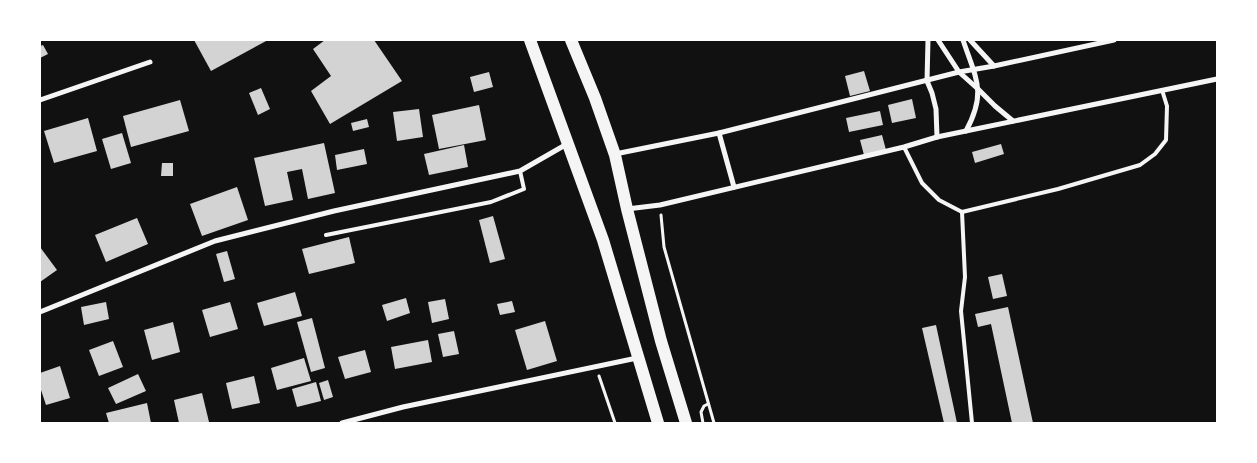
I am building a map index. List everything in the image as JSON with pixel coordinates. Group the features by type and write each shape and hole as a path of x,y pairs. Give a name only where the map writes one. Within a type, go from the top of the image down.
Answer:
{"highway":[{"path":"530,40 603,240 658,423"},
{"path":"571,40 595,98 615,154 661,341 686,423"}],"street":[{"path":"928,40 926,81 932,93 936,109 937,137"},
{"path":"938,40 959,72 994,106 1013,121"},
{"path":"963,40 978,89 978,103 966,131"},
{"path":"970,40 994,66"},
{"path":"615,154 719,133 959,72 1114,40"},
{"path":"40,100 150,62"},
{"path":"627,209 660,205 904,147 937,137 1217,79"},
{"path":"719,133 734,187"},
{"path":"40,312 215,240 334,211 520,171 568,144"},
{"path":"342,423 403,407 638,357"}],"lane":[{"path":"904,147 922,182 939,200 962,212 1058,189 1140,165 1155,154 1166,140 1167,106 1162,90"},
{"path":"326,235 491,202 524,189 520,171"},
{"path":"962,212 964,277 961,311 972,423"}],"path":[{"path":"660,205 664,247 714,423"},
{"path":"595,366 615,423"},
{"path":"703,423 701,412 708,404"}],"building":[{"path":"194,40 268,40 211,71"},
{"path":"325,40 374,40 402,81 330,124 311,91 331,76 313,49"},
{"path":"43,45 48,54 40,58 40,46"},
{"path":"864,71 870,91 850,96 845,76"},
{"path":"489,72 493,87 474,92 470,77"},
{"path":"261,88 270,109 258,115 249,93"},
{"path":"912,99 916,118 892,123 888,105"},
{"path":"180,100 189,131 131,147 123,116"},
{"path":"479,105 486,140 439,149 432,115"},
{"path":"419,109 423,137 397,141 393,112"},
{"path":"880,111 883,125 849,132 846,118"},
{"path":"88,118 97,151 54,163 44,131"},
{"path":"367,119 369,127 353,131 351,123"},
{"path":"122,133 131,163 111,169 102,139"},
{"path":"882,135 886,150 864,155 860,140"},
{"path":"324,143 335,193 308,199 302,169 287,172 293,200 265,206 254,158"},
{"path":"1001,144 1004,154 975,163 972,152"},
{"path":"464,145 468,167 429,175 424,154"},
{"path":"364,149 367,164 337,170 335,155"},
{"path":"162,163 173,163 173,176 161,176"},
{"path":"237,187 248,220 202,236 190,204"},
{"path":"493,216 505,259 490,263 479,220"},
{"path":"137,218 148,244 106,262 95,235"},
{"path":"349,237 355,263 309,274 302,249"},
{"path":"40,247 57,270 40,282"},
{"path":"227,251 235,279 224,282 216,254"},
{"path":"1002,274 1007,296 993,299 988,277"},
{"path":"295,292 302,316 264,326 257,303"},
{"path":"406,298 410,313 387,321 382,305"},
{"path":"445,299 449,319 432,323 428,302"},
{"path":"512,301 515,312 500,315 497,304"},
{"path":"106,302 109,319 84,325 81,307"},
{"path":"230,302 238,329 210,337 202,310"},
{"path":"1008,307 1033,423 1012,423 991,324 978,327 975,314"},
{"path":"312,318 325,368 311,372 297,322"},
{"path":"545,321 557,361 527,370 515,330"},
{"path":"173,322 180,352 152,360 144,330"},
{"path":"936,325 957,423 944,423 922,328"},
{"path":"454,331 459,354 443,357 438,334"},
{"path":"428,340 432,362 395,369 391,347"},
{"path":"113,341 123,367 99,376 89,350"},
{"path":"365,350 371,372 345,379 338,357"},
{"path":"304,358 311,381 277,390 271,368"},
{"path":"60,366 70,398 46,405 40,387 40,373"},
{"path":"138,374 146,391 116,404 108,388"},
{"path":"254,376 260,403 232,409 226,383"},
{"path":"328,380 333,397 324,400 319,383"},
{"path":"316,382 321,401 297,407 292,389"},
{"path":"202,393 209,422 179,423 174,400"},
{"path":"147,403 151,423 109,423 106,413"}]}
